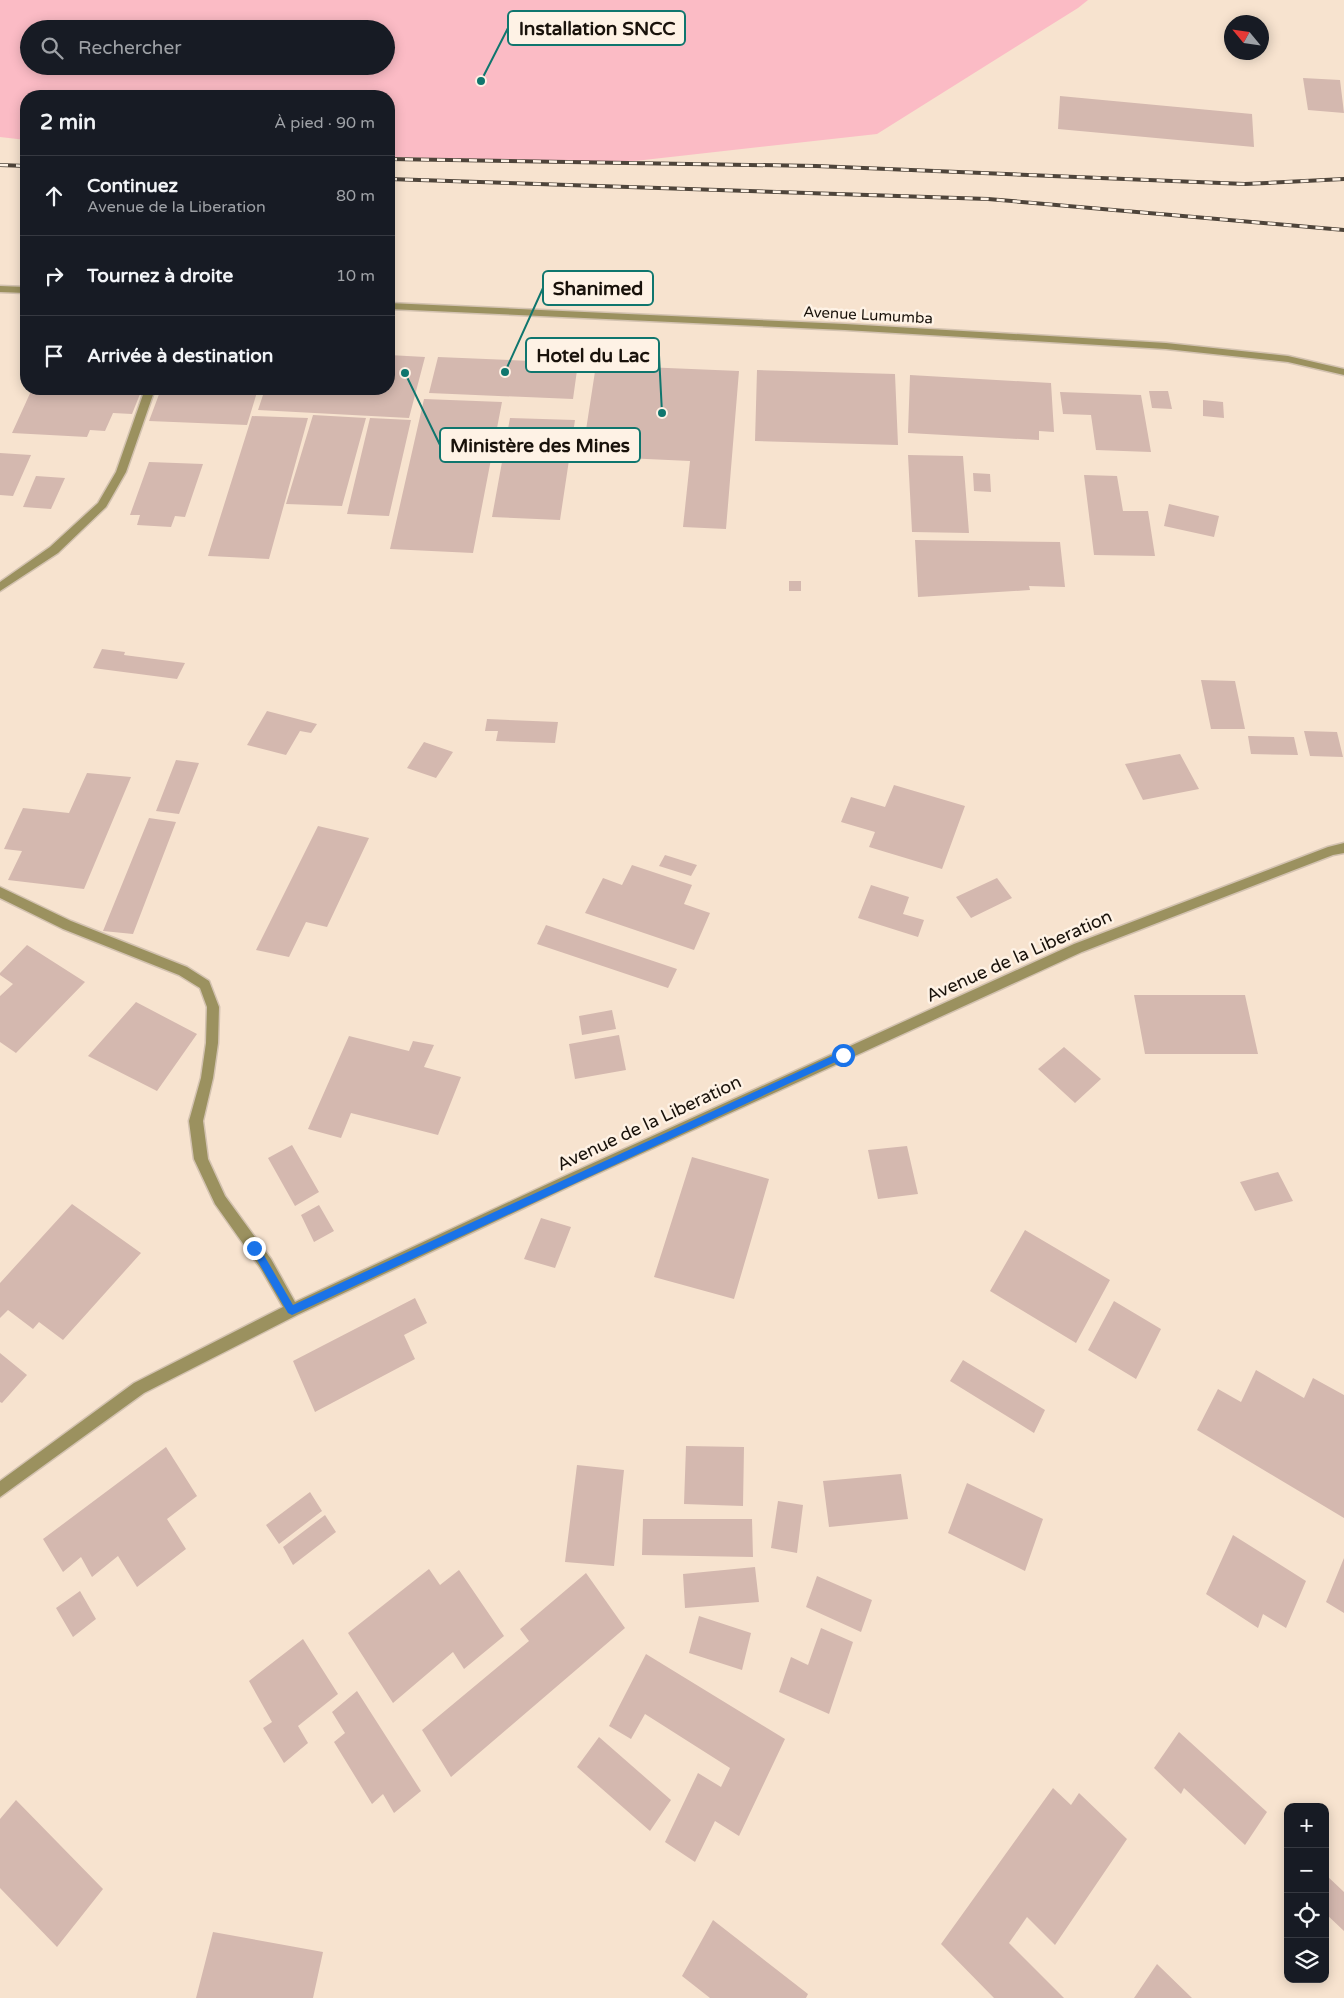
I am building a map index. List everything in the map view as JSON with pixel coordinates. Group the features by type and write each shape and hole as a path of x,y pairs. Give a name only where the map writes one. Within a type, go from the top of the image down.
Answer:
{"street":[{"path":"0,289 20,290"},
{"name":"Avenue Lumumba","path":"395,306 864,328 1166,346 1288,359 1344,372"},
{"path":"0,588 54,550 102,505 121,472 148,395"},
{"name":"Avenue de la Liberation","path":"0,1490 139,1388 292,1310 572,1179 1078,948 1332,850 1344,848"},
{"path":"0,892 67,925 182,970 205,985 213,1007 212,1043 207,1078 196,1121 202,1160 220,1200 266,1264 292,1310"}],"shaded area":[{"path":"0,0 1088,0 877,134 626,162 395,157 395,90 20,90 20,139 0,137"}],"building":[{"path":"1303,78 1340,80 1344,113 1308,110"},
{"path":"1060,96 1252,114 1254,147 1058,129"},
{"path":"395,355 425,357 409,418 258,410 263,395 395,395"},
{"path":"438,357 578,363 573,399 429,393"},
{"path":"596,365 739,371 726,529 683,527 690,461 582,456"},
{"path":"757,370 895,374 898,445 755,441"},
{"path":"910,375 1051,383 1054,432 1039,431 1039,440 908,433"},
{"path":"1149,391 1168,391 1172,409 1152,408"},
{"path":"1060,392 1141,395 1151,452 1096,450 1091,415 1063,414"},
{"path":"29,395 140,395 132,414 113,413 105,431 90,430 87,437 12,433"},
{"path":"159,395 256,395 247,425 149,421"},
{"path":"424,399 502,402 473,553 390,549"},
{"path":"1203,400 1223,402 1224,418 1203,416"},
{"path":"313,415 366,418 342,506 286,504"},
{"path":"252,416 308,418 269,559 208,556"},
{"path":"370,418 411,420 389,516 347,514"},
{"path":"510,418 575,420 560,520 492,517"},
{"path":"0,453 31,455 13,496 0,495"},
{"path":"908,455 963,456 969,533 912,532"},
{"path":"149,462 203,464 185,517 175,516 171,527 137,525 140,515 130,515"},
{"path":"973,473 990,474 991,492 974,491"},
{"path":"1084,475 1117,476 1123,511 1148,511 1155,556 1094,555"},
{"path":"36,476 65,478 51,509 23,507"},
{"path":"1169,504 1219,516 1214,537 1164,526"},
{"path":"915,540 1060,542 1065,587 1029,586 1030,590 918,597"},
{"path":"789,581 801,581 801,591 789,591"},
{"path":"102,649 125,652 124,655 185,663 177,679 93,668"},
{"path":"1201,680 1235,681 1245,729 1211,729"},
{"path":"267,711 317,724 311,733 300,731 286,755 247,745"},
{"path":"487,719 558,722 555,743 496,741 498,731 485,731"},
{"path":"1304,731 1337,732 1343,757 1310,756"},
{"path":"1248,736 1294,737 1298,755 1251,754"},
{"path":"424,742 453,752 436,778 407,768"},
{"path":"1180,754 1199,789 1143,800 1125,764"},
{"path":"176,760 199,763 179,814 156,811"},
{"path":"87,773 131,777 84,889 8,880 22,851 4,849 23,808 69,813"},
{"path":"894,785 965,806 942,869 869,847 875,832 841,822 851,797 885,807"},
{"path":"149,818 176,822 133,934 103,931"},
{"path":"318,826 369,838 327,927 306,922 289,957 256,950"},
{"path":"665,855 697,865 691,876 659,866"},
{"path":"632,865 692,885 684,904 710,913 694,950 585,913 603,878 622,885"},
{"path":"997,878 1012,898 971,918 956,897"},
{"path":"871,885 909,897 903,914 924,920 918,937 858,918"},
{"path":"546,925 677,969 668,988 537,944"},
{"path":"27,945 85,982 16,1053 0,1042 0,996 13,984 0,975 0,973"},
{"path":"1134,995 1245,995 1258,1054 1145,1054"},
{"path":"136,1002 197,1034 157,1091 88,1056"},
{"path":"612,1010 616,1029 582,1035 579,1016"},
{"path":"619,1035 626,1070 575,1079 569,1044"},
{"path":"349,1036 409,1051 413,1041 434,1045 424,1067 461,1077 438,1135 351,1113 341,1138 308,1129"},
{"path":"1064,1047 1101,1079 1075,1103 1038,1069"},
{"path":"292,1145 319,1192 295,1206 268,1158"},
{"path":"907,1146 918,1194 878,1199 868,1150"},
{"path":"692,1157 769,1179 734,1299 654,1277"},
{"path":"1278,1172 1293,1201 1255,1211 1240,1182"},
{"path":"72,1204 141,1253 63,1340 39,1322 33,1329 8,1310 0,1318 0,1283"},
{"path":"319,1205 334,1231 314,1242 301,1215"},
{"path":"541,1218 571,1227 555,1268 524,1259"},
{"path":"1025,1230 1110,1280 1076,1343 990,1291"},
{"path":"415,1298 427,1323 404,1335 415,1359 315,1412 293,1361"},
{"path":"1114,1301 1161,1329 1136,1379 1088,1350"},
{"path":"0,1353 27,1375 2,1403 0,1402"},
{"path":"963,1360 1045,1410 1034,1433 950,1381"},
{"path":"1256,1370 1304,1398 1313,1378 1344,1395 1344,1518 1197,1430 1218,1389 1241,1402"},
{"path":"686,1446 744,1447 743,1506 684,1504"},
{"path":"166,1447 197,1496 167,1519 186,1549 137,1587 118,1556 92,1577 81,1557 63,1572 43,1539"},
{"path":"577,1465 624,1470 614,1566 565,1562"},
{"path":"901,1474 908,1519 829,1527 823,1481"},
{"path":"967,1483 1043,1519 1025,1571 948,1533"},
{"path":"310,1492 322,1511 279,1544 266,1525"},
{"path":"778,1501 803,1505 797,1553 771,1548"},
{"path":"325,1515 336,1532 293,1565 283,1547"},
{"path":"643,1519 752,1519 753,1557 642,1555"},
{"path":"1233,1535 1306,1581 1286,1628 1263,1614 1258,1628 1206,1594"},
{"path":"1344,1558 1344,1613 1326,1602"},
{"path":"755,1567 759,1602 685,1608 683,1574"},
{"path":"429,1569 440,1585 459,1570 504,1636 464,1669 453,1652 393,1703 348,1633"},
{"path":"586,1573 625,1628 451,1777 422,1730 529,1641 520,1629"},
{"path":"817,1576 872,1600 861,1632 806,1607"},
{"path":"80,1591 96,1619 73,1637 56,1608"},
{"path":"699,1616 751,1633 742,1670 689,1653"},
{"path":"821,1628 853,1642 829,1714 779,1692 791,1657 808,1665"},
{"path":"303,1639 338,1694 298,1726 308,1743 284,1763 263,1728 272,1722 249,1681"},
{"path":"646,1654 785,1739 739,1836 715,1821 695,1862 665,1842 698,1773 721,1787 730,1768 645,1714 631,1739 609,1726"},
{"path":"357,1691 421,1791 394,1813 383,1794 372,1804 334,1742 345,1733 332,1712"},
{"path":"1179,1732 1267,1812 1245,1845 1184,1788 1181,1794 1154,1768"},
{"path":"599,1737 671,1800 650,1831 577,1767"},
{"path":"1053,1788 1071,1805 1079,1793 1127,1839 1055,1945 1027,1917 1009,1943 1064,1998 994,1998 941,1944"},
{"path":"16,1800 103,1889 57,1947 0,1888 0,1819"},
{"path":"1329,1878 1344,1892 1344,1931 1329,1917"},
{"path":"713,1920 808,1994 806,1998 710,1998 682,1976"},
{"path":"213,1932 323,1952 313,1998 196,1998"},
{"path":"1157,1964 1192,1998 1134,1998"}],"railway":[{"path":"395,159 816,166 1245,184 1344,179"},
{"path":"0,165 20,166"},
{"path":"395,179 988,199 1344,230"}],"place":[{"name":"Installation SNCC","path":"481,81"},
{"name":"Shanimed","path":"505,372"},
{"name":"Ministère des Mines","path":"405,373"},
{"name":"Hotel du Lac","path":"662,413"}],"route":[{"path":"254,1248 266,1264 292,1310 843,1055"}]}
